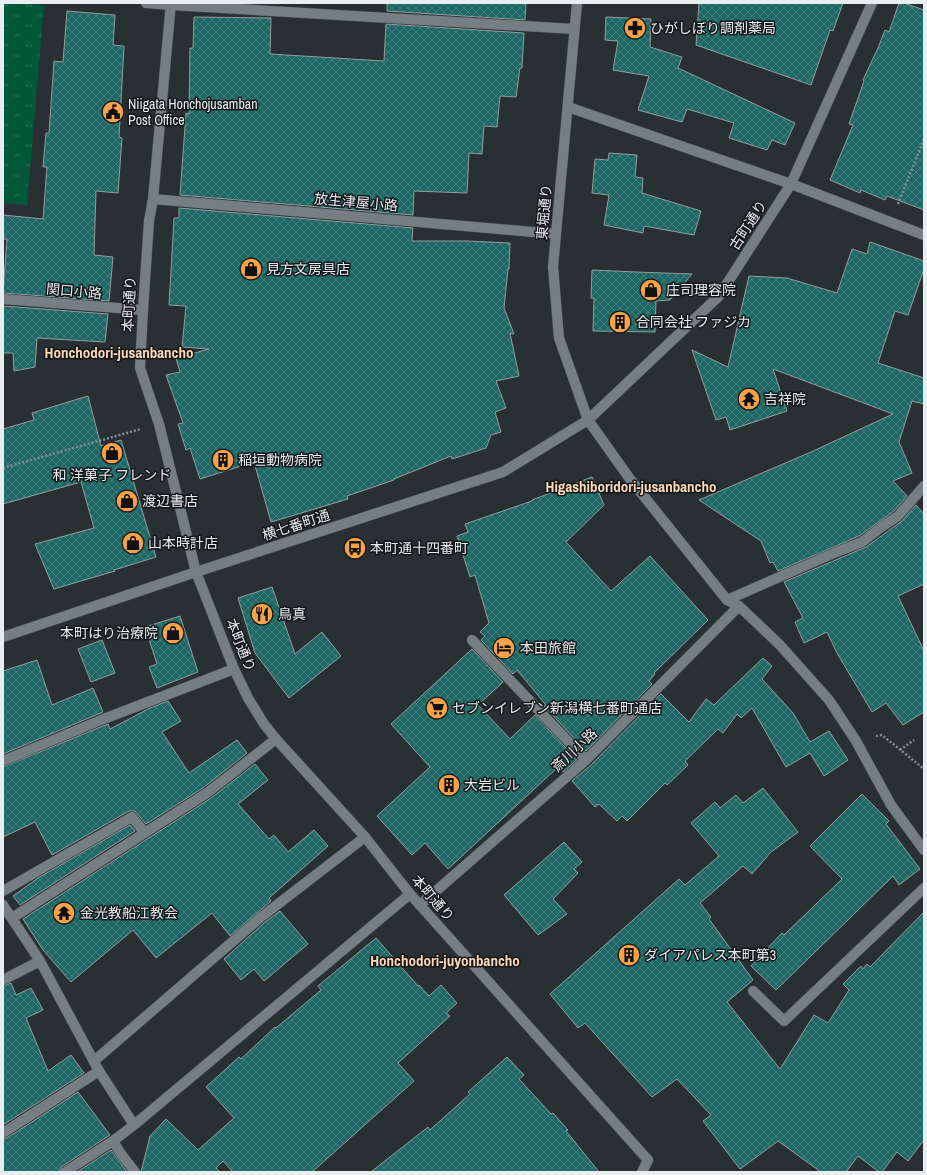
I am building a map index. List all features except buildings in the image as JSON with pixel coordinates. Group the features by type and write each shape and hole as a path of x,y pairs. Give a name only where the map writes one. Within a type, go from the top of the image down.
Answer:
{"street":[{"path":"146,3 574,29"},
{"name":"東堀通り","path":"577,3 553,267 559,338 588,420 630,479 727,600"},
{"name":"古町通り","path":"588,420 719,296 792,184 872,3"},
{"name":"本町通り","path":"171,4 153,199 149,221 140,368 159,424 196,572 234,669 248,698 264,724 276,739 364,837 410,894 648,1160 642,1172"},
{"path":"568,107 792,184 924,235"},
{"name":"放生津屋小路","path":"153,199 556,234"},
{"name":"関口小路","path":"3,299 143,310"},
{"name":"横七番町通","path":"3,637 196,572 503,472 588,420"},
{"path":"727,600 862,542 898,516 924,486"},
{"path":"727,600 739,606 779,644 829,700 856,740 891,805 924,850"},
{"name":"斎川小路","path":"420,905 586,760 739,606"},
{"path":"472,640 586,760"},
{"path":"3,761 101,720 234,669"},
{"path":"12,918 207,793 276,739"},
{"path":"3,891 132,817 145,833"},
{"path":"94,1061 260,918 364,837"},
{"path":"753,991 784,1021 924,888"},
{"path":"65,1172 113,1141 134,1125 410,894"},
{"path":"3,905 40,961 99,1071 134,1125"},
{"path":"3,980 40,961"},
{"path":"3,1133 99,1071"},
{"path":"113,1141 135,1172"}],"path":[{"path":"891,223 924,139"},
{"path":"3,468 159,424"},
{"path":"856,740 882,735 924,769"},
{"path":"900,750 914,740"}],"green space":[{"path":"3,3 44,5 27,205 3,203"}],"place":[{"name":"ひがしぼり調剤薬局","path":"635,28"},
{"name":"Niigata Honchojusamban Post Office","path":"113,112"},
{"name":"見方文房具店","path":"251,269"},
{"name":"庄司理容院","path":"651,290"},
{"name":"合同会社 ファジカ","path":"620,322"},
{"name":"吉祥院","path":"749,399"},
{"name":"和 洋菓子 フレンド","path":"112,453"},
{"name":"稲垣動物病院","path":"223,460"},
{"name":"渡辺書店","path":"127,501"},
{"name":"山本時計店","path":"133,543"},
{"name":"本町通十四番町","path":"355,548"},
{"name":"鳥真","path":"262,614"},
{"name":"本町はり治療院","path":"173,633"},
{"name":"本田旅館","path":"504,648"},
{"name":"セブンイレブン新潟横七番町通店","path":"437,708"},
{"name":"大岩ビル","path":"449,785"},
{"name":"金光教船江教会","path":"64,913"},
{"name":"ダイアパレス本町第3","path":"629,955"}],"district":[{"name":"Honchodori-jusanbancho","path":"119,352"},
{"name":"Higashiboridori-jusanbancho","path":"631,486"},
{"name":"Honchodori-juyonbancho","path":"445,960"}]}
